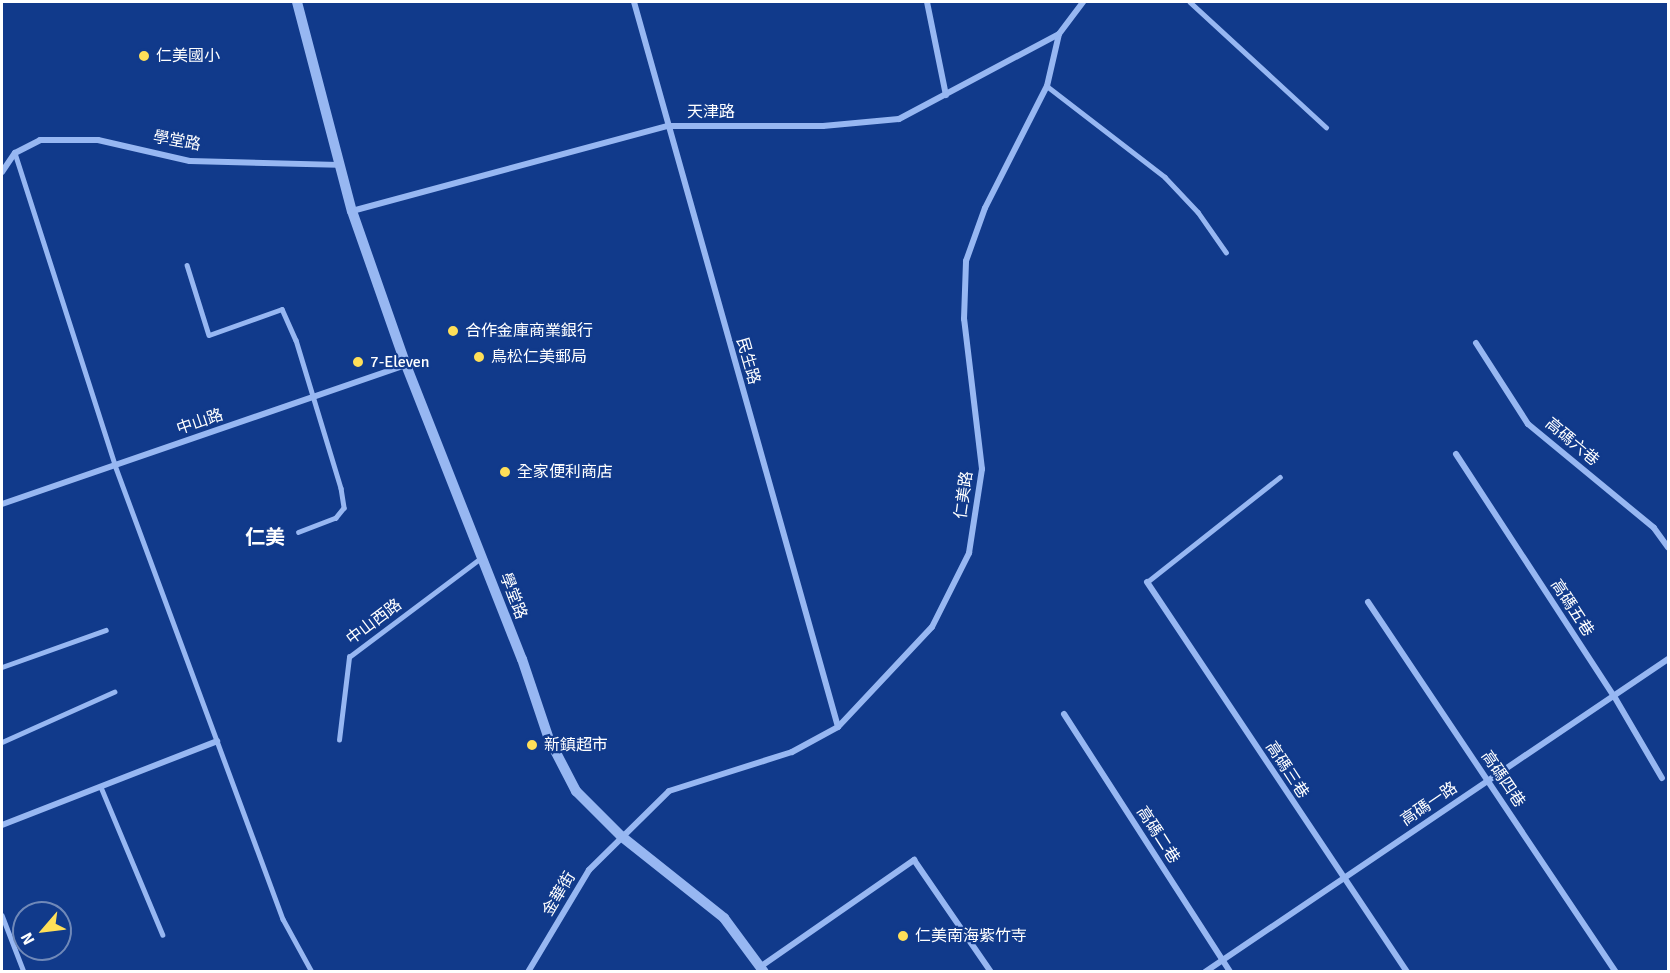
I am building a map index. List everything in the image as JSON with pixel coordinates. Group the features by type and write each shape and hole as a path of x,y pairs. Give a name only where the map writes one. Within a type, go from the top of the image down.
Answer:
{"street":[{"name":"學堂路","path":"297,2 352,212 406,365 482,557 549,739 576,790 621,836 724,918 762,969"},
{"name":"民生路","path":"634,2 838,727"},
{"path":"927,2 946,95"},
{"name":"仁美路","path":"621,836 669,790 792,752 838,727 932,627 969,553 982,469 964,319 966,261 985,208 1047,86 1059,34 1083,2"},
{"name":"天津路","path":"352,212 668,126 823,126 899,119 1059,34"},
{"name":"學堂路","path":"15,153 40,140 98,140 190,161 338,165"},
{"path":"2,172 15,153"},
{"name":"高碼六巷","path":"1476,343 1528,424 1654,528 1668,547"},
{"name":"中山路","path":"2,504 406,365"},
{"name":"高碼五巷","path":"1456,454 1614,696 1662,778"},
{"name":"高碼三巷","path":"1147,582 1341,878 1407,972"},
{"name":"高碼四巷","path":"1368,602 1616,972"},
{"name":"高碼一路","path":"1205,972 1668,659"},
{"name":"高碼二巷","path":"1064,714 1230,972"},
{"path":"2,825 217,741"},
{"name":"金華街","path":"528,972 589,870 621,836"},
{"path":"762,969 914,860 991,972"}],"lane":[{"path":"1190,2 1326,127"},
{"path":"1047,86 1165,177 1198,212 1226,252"},
{"path":"15,153 116,465 283,919 312,972"},
{"path":"186,265 209,335 282,309 296,340 311,398 341,488 344,508 336,518 299,532"},
{"path":"1147,582 1280,477"},
{"name":"中山西路","path":"339,740 349,657 482,557"},
{"path":"2,667 106,630"},
{"path":"2,742 114,692"},
{"path":"101,786 163,935"},
{"path":"2,915 24,972"}],"place":[{"name":"仁美國小","path":"144,56"},
{"name":"合作金庫商業銀行","path":"453,331"},
{"name":"鳥松仁美郵局","path":"479,357"},
{"name":"7-Eleven","path":"358,362"},
{"name":"全家便利商店","path":"505,472"},
{"name":"新鎮超市","path":"532,745"},
{"name":"仁美南海紫竹寺","path":"903,936"}],"district":[{"name":"仁美","path":"265,537"}]}
